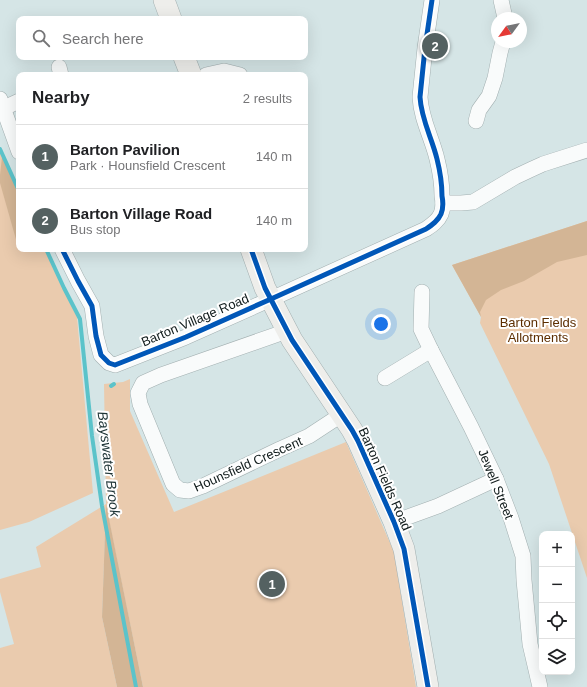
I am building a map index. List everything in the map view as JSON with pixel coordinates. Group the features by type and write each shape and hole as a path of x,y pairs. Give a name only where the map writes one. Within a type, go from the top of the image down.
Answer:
{"street":[{"path":"164,0 170,16"},
{"name":"Barton Village Road","path":"64,252 92,306 96,336 102,355 109,363 115,365 186,337 426,229 435,222 441,213 443,203 437,159 420,104 424,48 432,0"},
{"path":"501,0 504,12"},
{"path":"476,122 479,110 489,96 496,78 501,48"},
{"path":"185,60 189,72"},
{"path":"16,102 2,104 16,144"},
{"path":"443,203 473,202 515,177 532,169 587,150"},
{"name":"Barton Fields Road","path":"252,252 265,288 298,352 318,379 358,441 394,522 404,549 428,687"},
{"name":"Jewell Street","path":"422,292 422,330 472,427 496,479 523,556 530,644 540,687"},
{"name":"Hounsfield Crescent","path":"287,331 161,375 143,383 138,393 140,404 173,484 180,490 190,491 203,486 309,436 342,415"},
{"path":"385,378 431,350"},
{"path":"394,522 438,506 496,479"}],"green space":[{"path":"0,152 16,187 16,252 46,252 77,317 93,493 29,522 0,530"},
{"name":"Barton Fields Allotments","path":"587,221 587,578 575,542 575,531 571,531 549,464 480,323 481,317 452,265"},
{"path":"130,379 130,411 174,512 346,442 394,552 416,687 143,687 106,506 102,617 117,687 0,687 0,648 14,644 0,592 0,579 41,567 36,547 106,504 104,384 123,382"}],"shaded area":[{"path":"2,157 16,187 16,239 0,183"},
{"path":"587,221 587,255 557,262 524,281 501,290 486,300 480,312 481,317 452,265"},
{"path":"106,504 143,687 117,687 102,617"}],"waterway":[{"name":"Bayswater Brook","path":"0,149 16,184"},
{"name":"Bayswater Brook","path":"47,252 80,319 92,436 102,506 136,687"}],"cycle path":[{"path":"64,252 92,306 96,336 101,355 109,363 115,365 186,337 426,229 435,223 442,212 443,205 441,182 435,151 422,113 420,97 432,0"},
{"path":"252,252 265,288 292,340 358,441 394,522 404,549 428,687"}],"place":[{"name":"Barton Village Road","path":"435,46"},
{"name":"Barton Pavilion","path":"272,584"}]}
